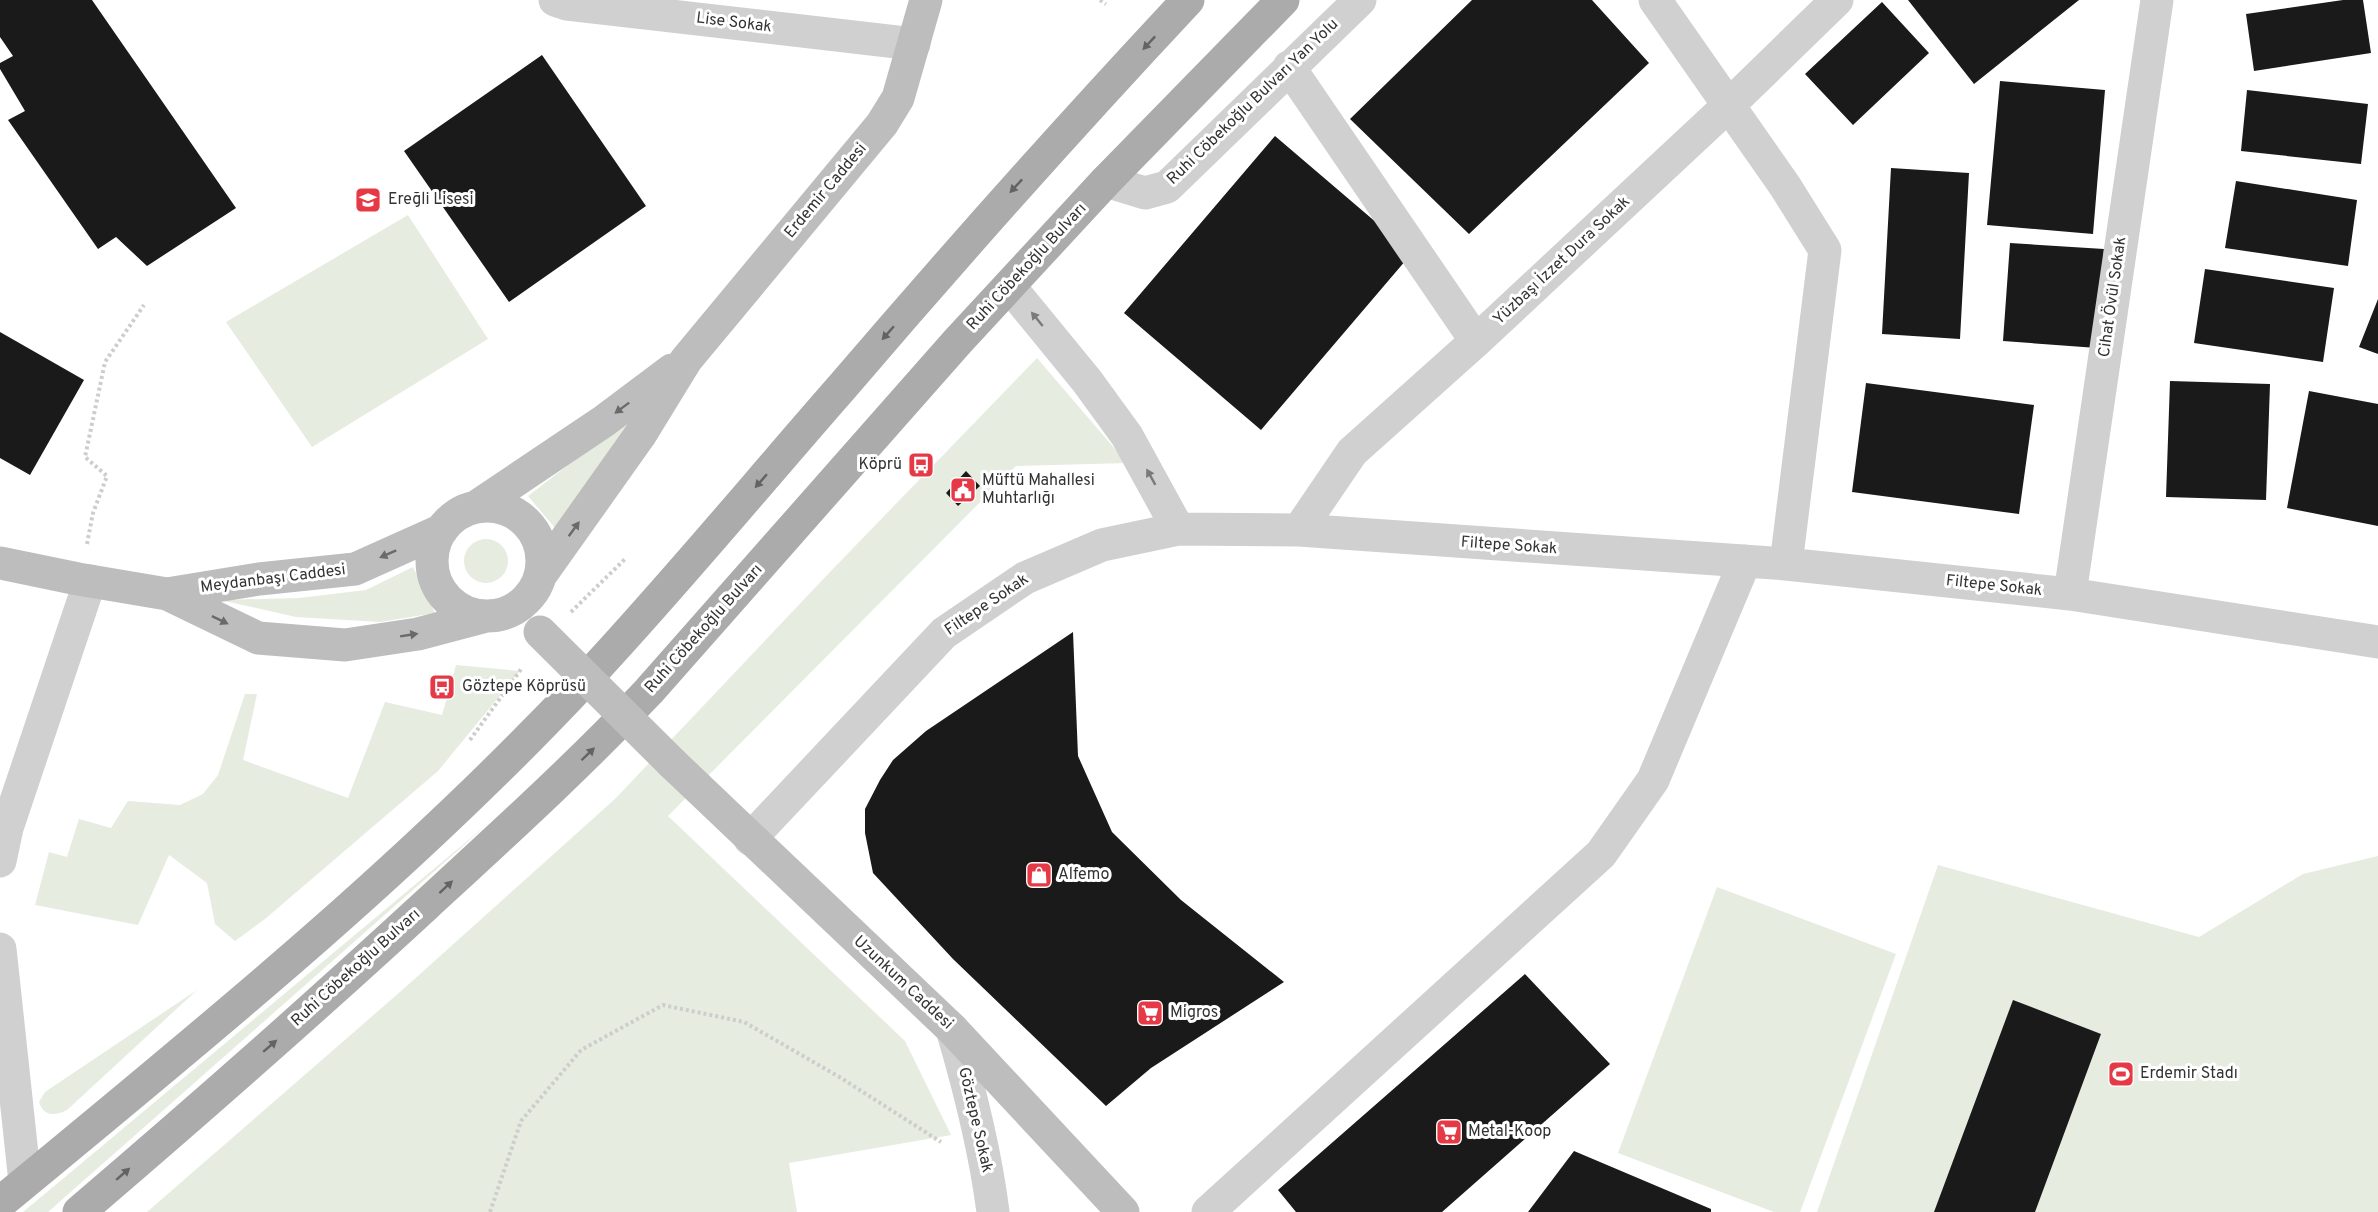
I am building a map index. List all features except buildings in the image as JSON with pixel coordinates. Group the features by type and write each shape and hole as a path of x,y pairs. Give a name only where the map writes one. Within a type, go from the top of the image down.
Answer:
{"main road":[{"name":"Erdemir Caddesi","path":"540,576 640,435 686,360 882,124 898,98 926,0"},
{"path":"0,1203 162,1071 306,946 478,788 583,681 683,570 1010,193 1188,0"},
{"name":"Ruhi Cöbekoğlu Bulvarı","path":"79,1212 337,987 527,813 606,737 958,341 1106,181 1283,0"},
{"name":"Erdemir Caddesi","path":"476,507 604,421 686,360"},
{"path":"476,507 495,506 513,513 527,524 537,539 542,557 540,576 527,599 501,612"},
{"name":"Meydanbaşı Caddesi","path":"476,507 463,511 451,519 442,530 434,545 431,562 434,579 442,594 454,606 470,614 501,612"},
{"name":"Meydanbaşı Caddesi","path":"167,594 259,579 355,569 442,530"},
{"name":"Meydanbaşı Caddesi","path":"0,563 90,582 167,594 258,638 345,645 418,634 501,612"},
{"name":"Uzunkum Caddesi","path":"501,612 540,632 750,839 952,1029 1123,1212"}],"street":[{"name":"Lise Sokak","path":"555,0 567,4 914,44"},
{"name":"Ruhi Cöbekoğlu Bulvarı Yan Yolu","path":"1106,181 1144,193 1167,187 1359,0"},
{"path":"1655,0 1785,186 1825,250 1786,564"},
{"name":"Yüzbaşı İzzet Dura Sokak","path":"1299,530 1352,452 1476,341 1729,105 1837,0"},
{"name":"Cihat Övül Sokak","path":"2070,594 2157,0"},
{"path":"1290,67 1476,341"},
{"path":"1011,286 1087,381 1127,436 1178,529"},
{"name":"Filtepe Sokak","path":"750,839 944,633 1025,578 1102,545 1178,529 1299,530 1786,564 2070,594 2378,642"},
{"path":"1208,1212 1600,854 1653,780 1745,561"},
{"path":"0,861 7,828 90,582"},
{"path":"0,949 25,1182"},
{"name":"Göztepe Sokak","path":"952,1029 974,1104 993,1212"}],"path":[{"path":"1100,0 1106,4"},
{"path":"93,513 107,476 85,457 105,362 144,305"},
{"path":"569,614 626,558"},
{"path":"467,745 524,666"},
{"path":"490,1212 521,1121 581,1050 663,1005 744,1022 841,1078 950,1148"}],"shaded area":[{"path":"408,215 488,339 312,447 226,322"},
{"path":"1037,358 1127,463 1016,466 668,816 905,1041 951,1135 789,1163 797,1212 147,1212 400,992 615,799"},
{"path":"650,402 555,528 528,496"},
{"path":"486,539 494,540 502,545 507,553 507,569 502,577 494,582 486,583 478,582 470,577 465,569 464,561 465,553 470,545 478,540"},
{"path":"413,567 435,613 380,622 296,617 220,600 299,598 366,590"},
{"path":"456,665 520,671 438,771 265,919 235,941 215,924 207,883 169,855 138,925 35,905 49,852 67,857 79,819 111,828 128,801 180,805 203,794 218,775 245,694 257,694 243,760 348,798 385,702 442,715"},
{"path":"490,822 48,1212 23,1212 65,1177"},
{"name":"Erdemir Stadı","path":"2378,856 2378,1212 1817,1212 1938,865 2199,937 2303,874"},
{"path":"1717,887 1896,954 1800,1212 1774,1212 1618,1153"},
{"path":"197,990 67,1110 50,1114 41,1107 39,1102 45,1092"}],"place":[{"name":"Ereğli Lisesi","path":"368,200"},
{"name":"Köprü","path":"921,465"},
{"name":"Müftü Mahallesi Muhtarlığı","path":"963,490"},
{"name":"Göztepe Köprüsü","path":"442,687"},
{"name":"Alfemo","path":"1039,875"},
{"name":"Migros","path":"1150,1013"},
{"name":"Erdemir Stadı","path":"2121,1074"},
{"name":"Metal-Koop","path":"1449,1132"}]}
